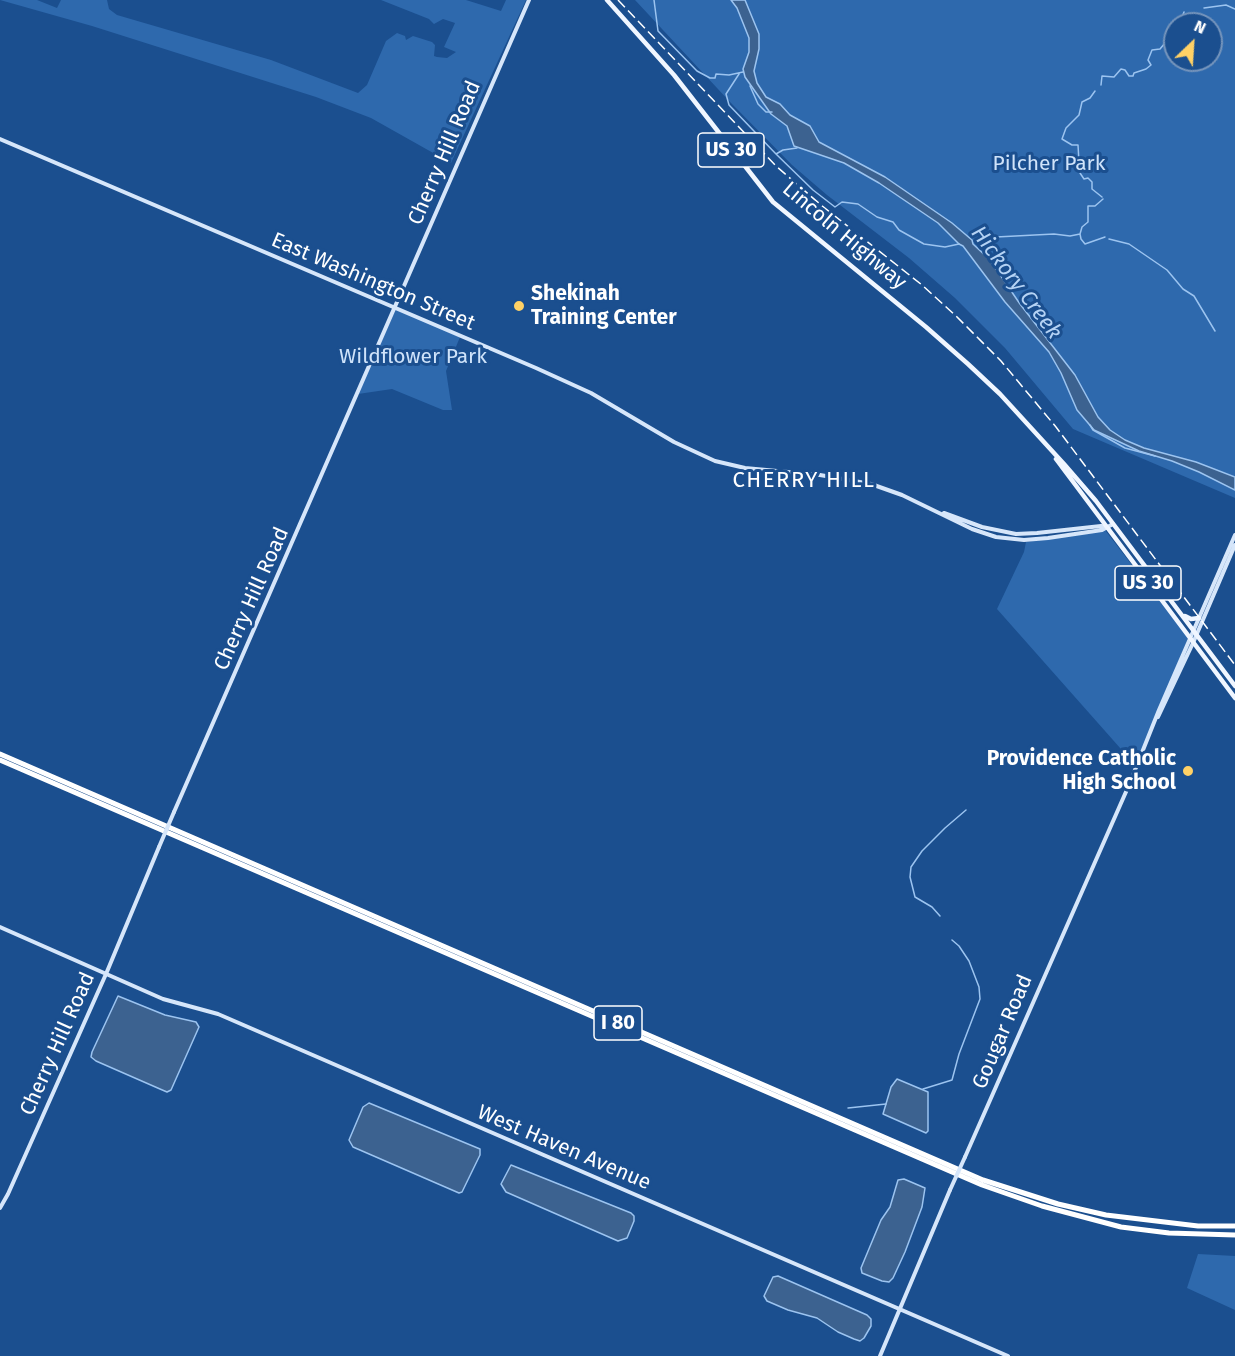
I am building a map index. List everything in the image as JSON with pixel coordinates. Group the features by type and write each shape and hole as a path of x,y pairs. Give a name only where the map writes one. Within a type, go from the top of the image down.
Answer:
{"highway":[{"name":"I 80","path":"0,754 983,1180 1058,1204 1106,1215 1198,1226 1235,1226"},
{"name":"I 80","path":"0,760 992,1189 1070,1214 1121,1227 1169,1233 1235,1235"}],"main road":[{"name":"Lincoln Highway","path":"607,0 660,58 773,202 926,327 1000,394 1076,477 1195,632"},
{"name":"Lincoln Highway","path":"1053,454 1060,467 1191,640"},
{"path":"1180,614 1191,619 1199,618"},
{"name":"US 30","path":"1195,632 1235,686"},
{"name":"US 30","path":"1191,640 1235,698"}],"street":[{"name":"Cherry Hill Road","path":"0,1208 106,974 174,812 529,0"},
{"name":"East Washington Street","path":"0,139 591,393 674,442 715,460 745,468 820,475 862,482 891,491 982,528 1016,534 1106,527 1113,524"},
{"name":"Gougar Road","path":"1195,632 1235,535"},
{"name":"Gougar Road","path":"880,1356 950,1190 1156,720 1158,710 1235,545"},
{"name":"West Haven Avenue","path":"0,927 175,1003 218,1014 1008,1356"}],"green space":[{"path":"0,0 37,0 57,8 61,0 107,0 109,9 117,15 271,60 358,93 367,85 386,41 397,33 405,36 406,40 413,36 432,42 435,45 434,56 437,57 447,58 456,52 444,47 455,23 443,19 434,24 429,19 381,0 466,0 501,11 506,0 526,0 451,163 371,118 316,97 92,26"},
{"name":"Pilcher Park","path":"635,0 1235,0 1235,498 1073,429 1005,348 955,298 909,258 792,165"},
{"name":"Wildflower Park","path":"396,309 460,337 446,371 452,410 443,410 392,389 358,394"},
{"path":"1105,530 1188,638 1136,766 997,609 1024,552 1026,542"},
{"path":"1198,1254 1235,1256 1235,1310 1187,1288"}],"shaded area":[{"path":"731,0 745,0 759,34 759,49 754,71 757,83 766,97 780,104 790,115 810,126 819,142 885,177 952,223 972,240 973,244 990,260 1020,304 1075,375 1098,417 1110,430 1125,440 1144,448 1196,462 1235,477 1235,490 1199,472 1139,451 1094,430 1077,410 1049,352 1005,302 963,246 938,223 879,183 844,163 794,146 787,126 771,114 745,77 743,69 749,52 749,38 737,8"},
{"path":"118,996 165,1015 196,1022 199,1027 171,1090 167,1092 91,1057"},
{"path":"897,1079 928,1092 928,1131 926,1133 883,1114 891,1087"},
{"path":"369,1103 480,1149 480,1155 462,1192 459,1193 353,1147 349,1140 363,1107"},
{"path":"511,1165 631,1213 634,1221 627,1238 618,1241 506,1192 501,1184"},
{"path":"904,1179 925,1188 922,1207 893,1278 889,1282 882,1281 862,1273 861,1268 881,1220 890,1207 898,1180"},
{"path":"778,1276 867,1315 871,1319 871,1326 864,1338 860,1341 854,1339 838,1332 817,1318 767,1301 764,1296 773,1277"}],"waterway":[{"path":"654,0 658,31 697,71 710,78 715,78 716,74 729,75 743,72"},
{"path":"1204,8 1226,5 1235,9"},
{"path":"1101,85 1102,76 1114,77 1121,69 1125,70 1129,76 1146,69 1151,65 1148,60 1152,50 1160,49 1163,45"},
{"path":"739,74 726,94 729,105 813,190 835,207 842,202 858,204 877,217 893,222 899,230 924,244 945,247 959,244"},
{"name":"Hickory Creek","path":"750,86 758,104 766,112 772,112"},
{"path":"1095,91 1090,98 1082,102 1079,115 1066,128 1062,139 1072,145 1078,145 1079,162 1083,165 1080,173 1084,179 1088,178 1092,182 1092,189 1102,197"},
{"path":"776,154 783,150 797,148"},
{"path":"1103,199 1095,206 1088,206 1088,222 1082,227 1080,234 1085,244 1105,237"},
{"path":"977,238 1080,234"},
{"path":"1109,239 1129,244 1167,270 1183,289 1194,296 1215,331"},
{"name":"Hickory Creek","path":"1090,425 1093,430 1125,448 1155,456"},
{"path":"940,916 932,907 915,897 910,877 911,867 922,851 966,810"},
{"path":"923,1089 952,1080 959,1054 980,999 979,987 969,961 952,940"},
{"path":"848,1108 886,1104"}],"railway":[{"path":"618,0 776,166 922,285 1001,361 1056,427 1235,665"}],"place":[{"name":"Shekinah Training Center","path":"519,306"},
{"name":"Providence Catholic High School","path":"1188,771"}],"district":[{"name":"CHERRY HILL","path":"804,481"}]}
